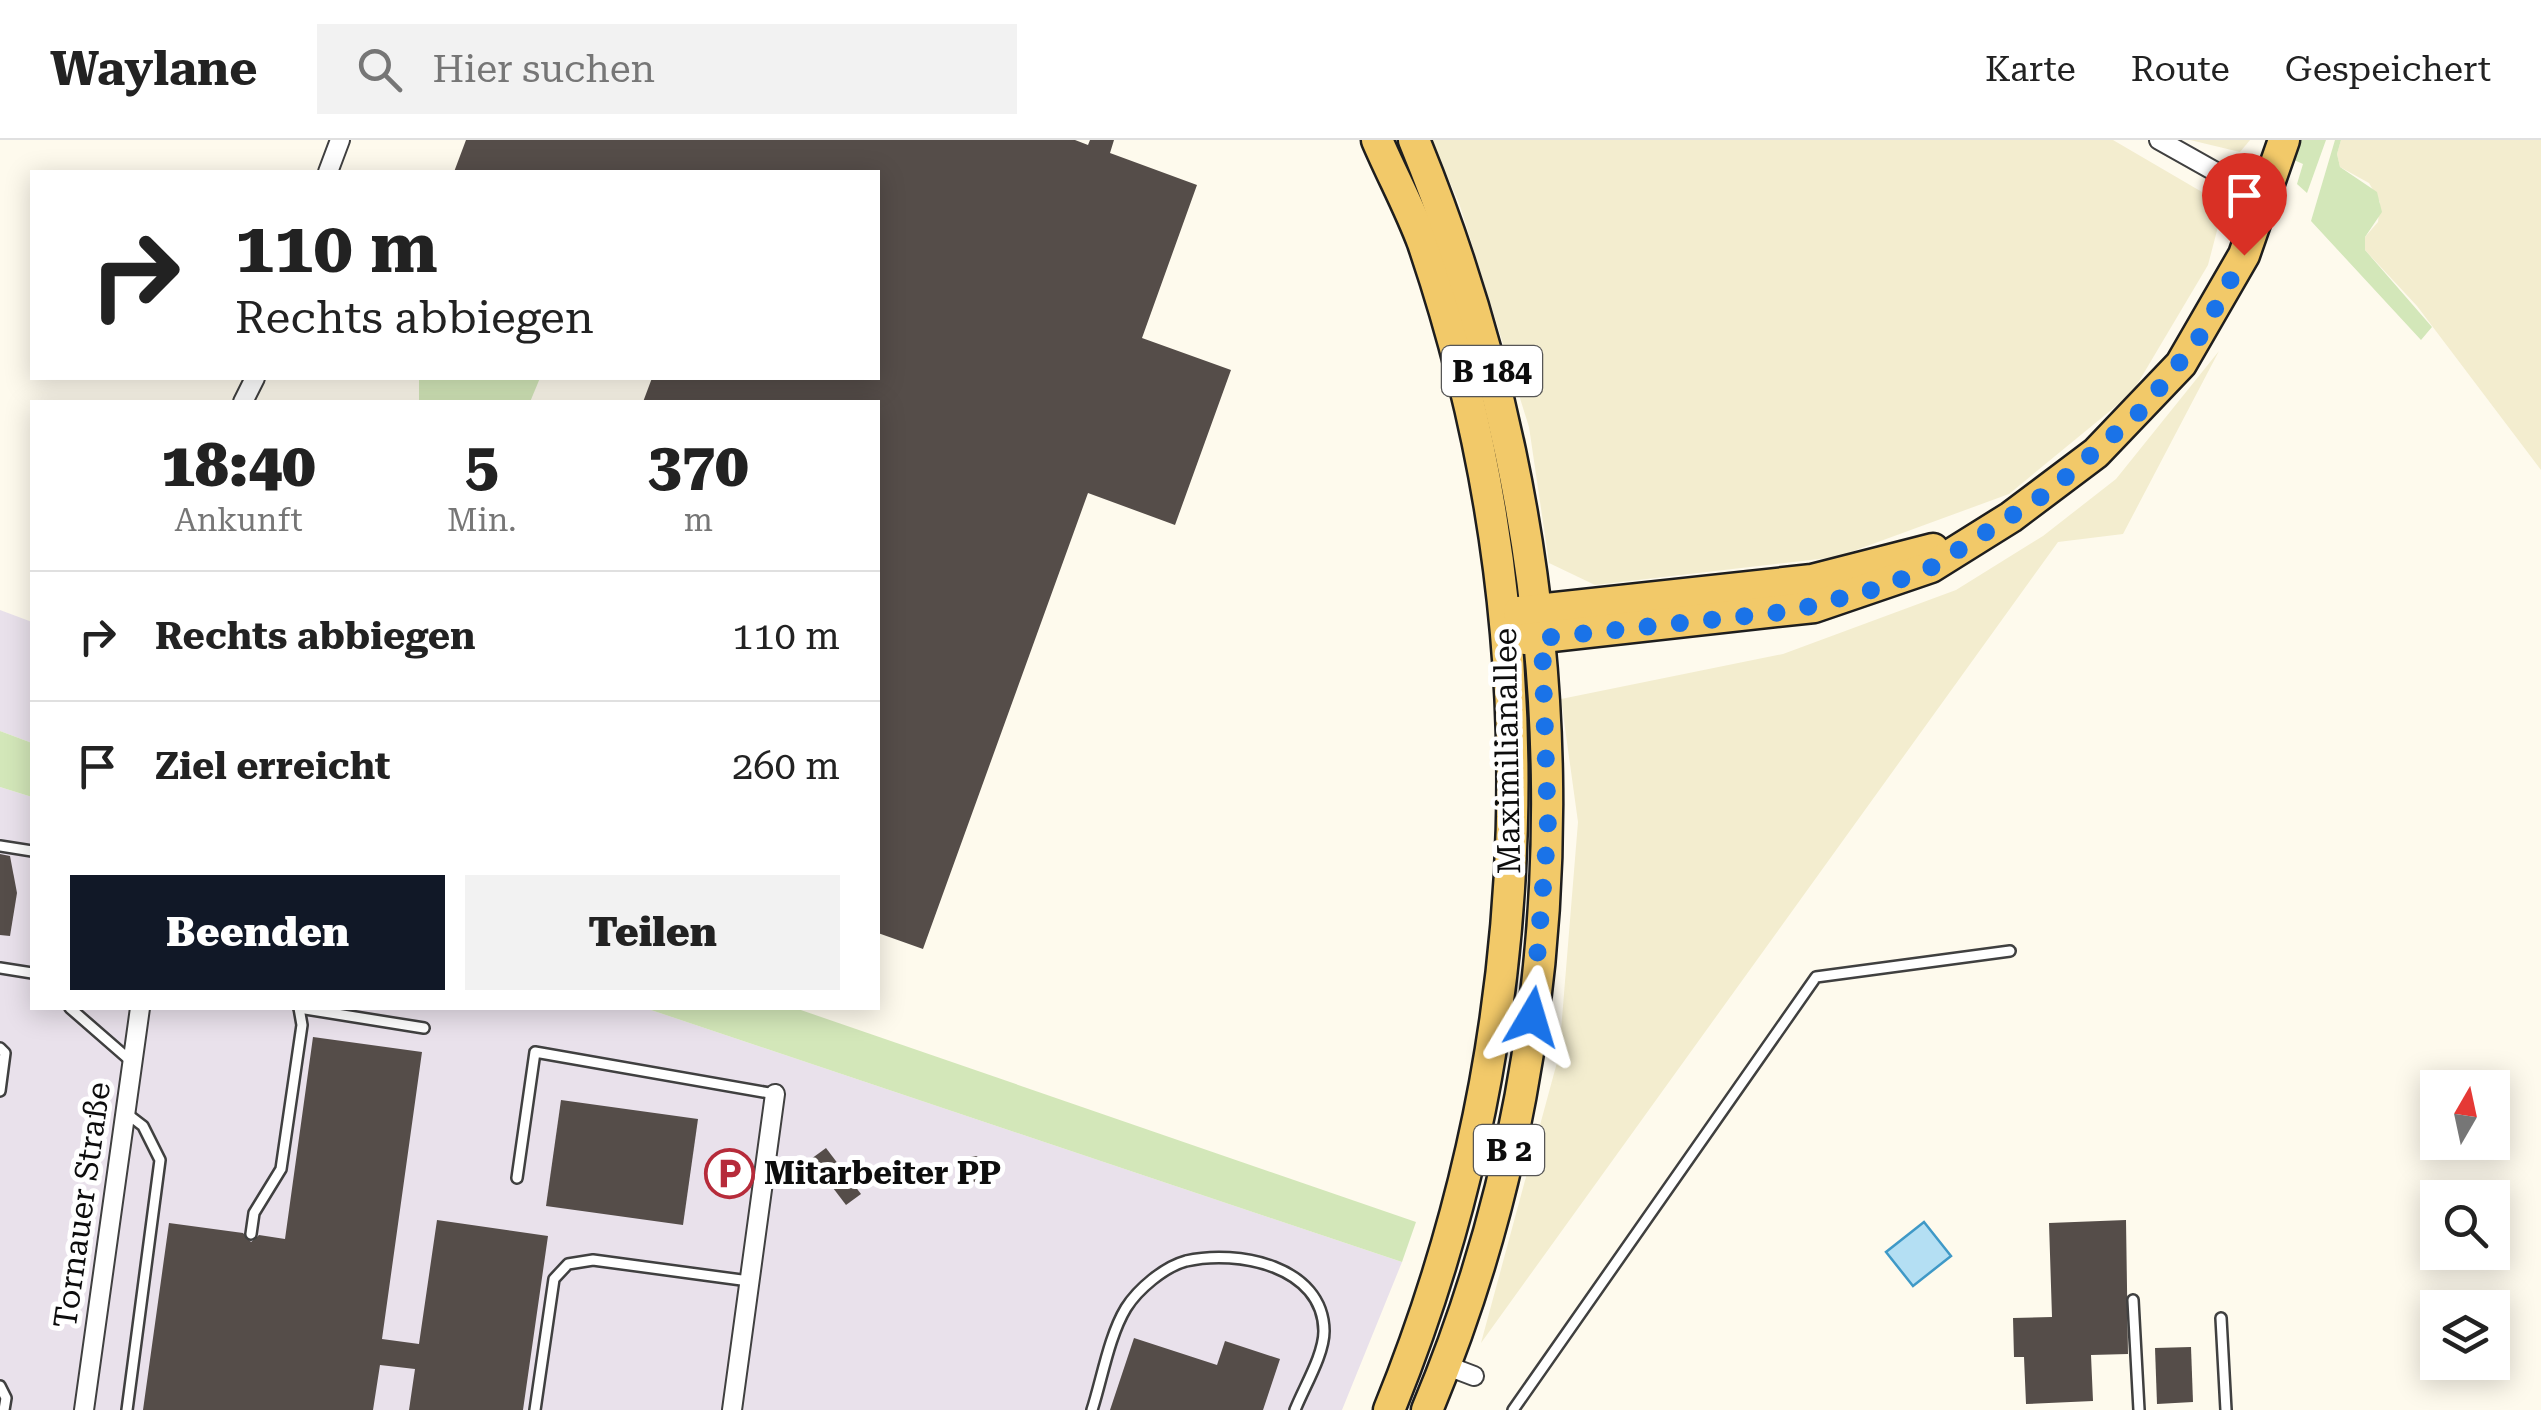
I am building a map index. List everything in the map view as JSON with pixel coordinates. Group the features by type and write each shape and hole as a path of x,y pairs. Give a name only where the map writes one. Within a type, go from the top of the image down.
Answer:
{"main road":[{"name":"B 184","path":"1377,140 1423,244 1464,383 1488,490 1507,627"},
{"name":"Maximilianallee","path":"1414,140 1453,242 1490,364 1540,624 1548,846 1528,1050 1511,1143 1483,1250 1460,1371 1428,1410"},
{"path":"1507,627 1812,580 1970,540 2050,491 2143,409 2181,364 2220,304 2284,140"},
{"name":"Maximilianallee","path":"1389,1410 1448,1246 1492,1055 1507,938 1514,820 1507,627"}],"street":[{"path":"329,170 340,140"},
{"path":"2159,140 2264,199"},
{"name":"Tornauer Straße","path":"84,1410 140,1010"},
{"path":"732,1410 774,1094"}],"lane":[{"path":"0,846 30,851"},
{"path":"1513,1410 1816,977 2010,952"},
{"path":"0,968 30,973"},
{"path":"72,1010 132,1062"},
{"path":"251,1234 254,1212 281,1169 302,1025 300,1010"},
{"path":"312,1010 424,1028"},
{"path":"0,1048 5,1053 0,1091"},
{"path":"517,1178 535,1052 774,1094"},
{"path":"125,1112 143,1126 160,1160 128,1410"},
{"path":"1092,1410 1126,1309 1150,1282 1183,1262 1222,1258 1296,1276 1320,1302 1324,1335 1296,1410"},
{"path":"535,1410 554,1279 568,1264 592,1260 749,1281"},
{"path":"2133,1300 2139,1410"},
{"path":"2221,1318 2226,1410"},
{"path":"0,1386 6,1398 4,1410"}],"shaded area":[{"path":"1431,140 2113,140 2202,192 2219,223 2208,265 2132,393 2009,494 1837,557 1595,585 1549,563 1529,427 1459,203"},
{"path":"2190,140 2250,140 2240,152"},
{"path":"2341,140 2541,140 2541,470 2417,306 2365,250 2365,237 2378,222 2380,202 2369,183 2340,167 2337,154"},
{"path":"2219,351 2123,534 2058,542 1481,1343 1559,1055 1578,822 1561,699 1783,654 1956,590 2043,536 2116,479"},
{"path":"0,610 30,621 30,742 0,731"},
{"path":"0,787 30,796 30,1010 651,1010 1402,1262 1342,1410 0,1410"}],"green space":[{"path":"2301,140 2326,140 2307,193 2297,184 2303,164 2294,160"},
{"path":"2335,140 2341,140 2337,154 2340,167 2377,192 2382,212 2365,237 2365,250 2432,327 2421,340 2311,221"},
{"path":"419,380 539,380 531,400 419,400"},
{"path":"0,731 30,742 30,796 0,787"},
{"path":"651,1010 801,1010 1416,1222 1402,1262"}],"water":[{"path":"1924,1222 1951,1256 1913,1286 1886,1252"}],"building":[{"path":"466,140 1075,140 1088,145 1090,140 1114,140 1110,153 1197,185 1142,338 1231,370 1175,525 1088,493 923,949 880,934 880,400 644,400 651,380 880,380 880,170 455,170"},
{"path":"0,854 10,856 17,893 10,936 0,935"},
{"path":"313,1037 422,1052 382,1339 419,1344 437,1220 548,1236 523,1410 409,1410 415,1369 380,1365 373,1410 143,1410 169,1223 243,1233 251,1242 259,1235 285,1239"},
{"path":"561,1100 698,1119 683,1225 546,1206"},
{"path":"826,1148 861,1194 846,1205 811,1159"},
{"path":"974,1156 983,1160 987,1169 983,1178 974,1182 965,1178 961,1169 965,1160"},
{"path":"2126,1220 2128,1354 2091,1355 2093,1401 2026,1404 2024,1357 2014,1357 2013,1318 2052,1317 2049,1223"},
{"path":"1134,1338 1217,1365 1225,1341 1280,1359 1263,1410 1110,1410"},
{"path":"2191,1347 2193,1402 2157,1404 2155,1348"}],"place":[{"name":"Mitarbeiter PP","path":"729,1173"}],"route":[{"path":"1532,1017 1548,829 1542,638 1814,607 1932,567 2050,491 2143,409 2201,335 2244,255"}]}
